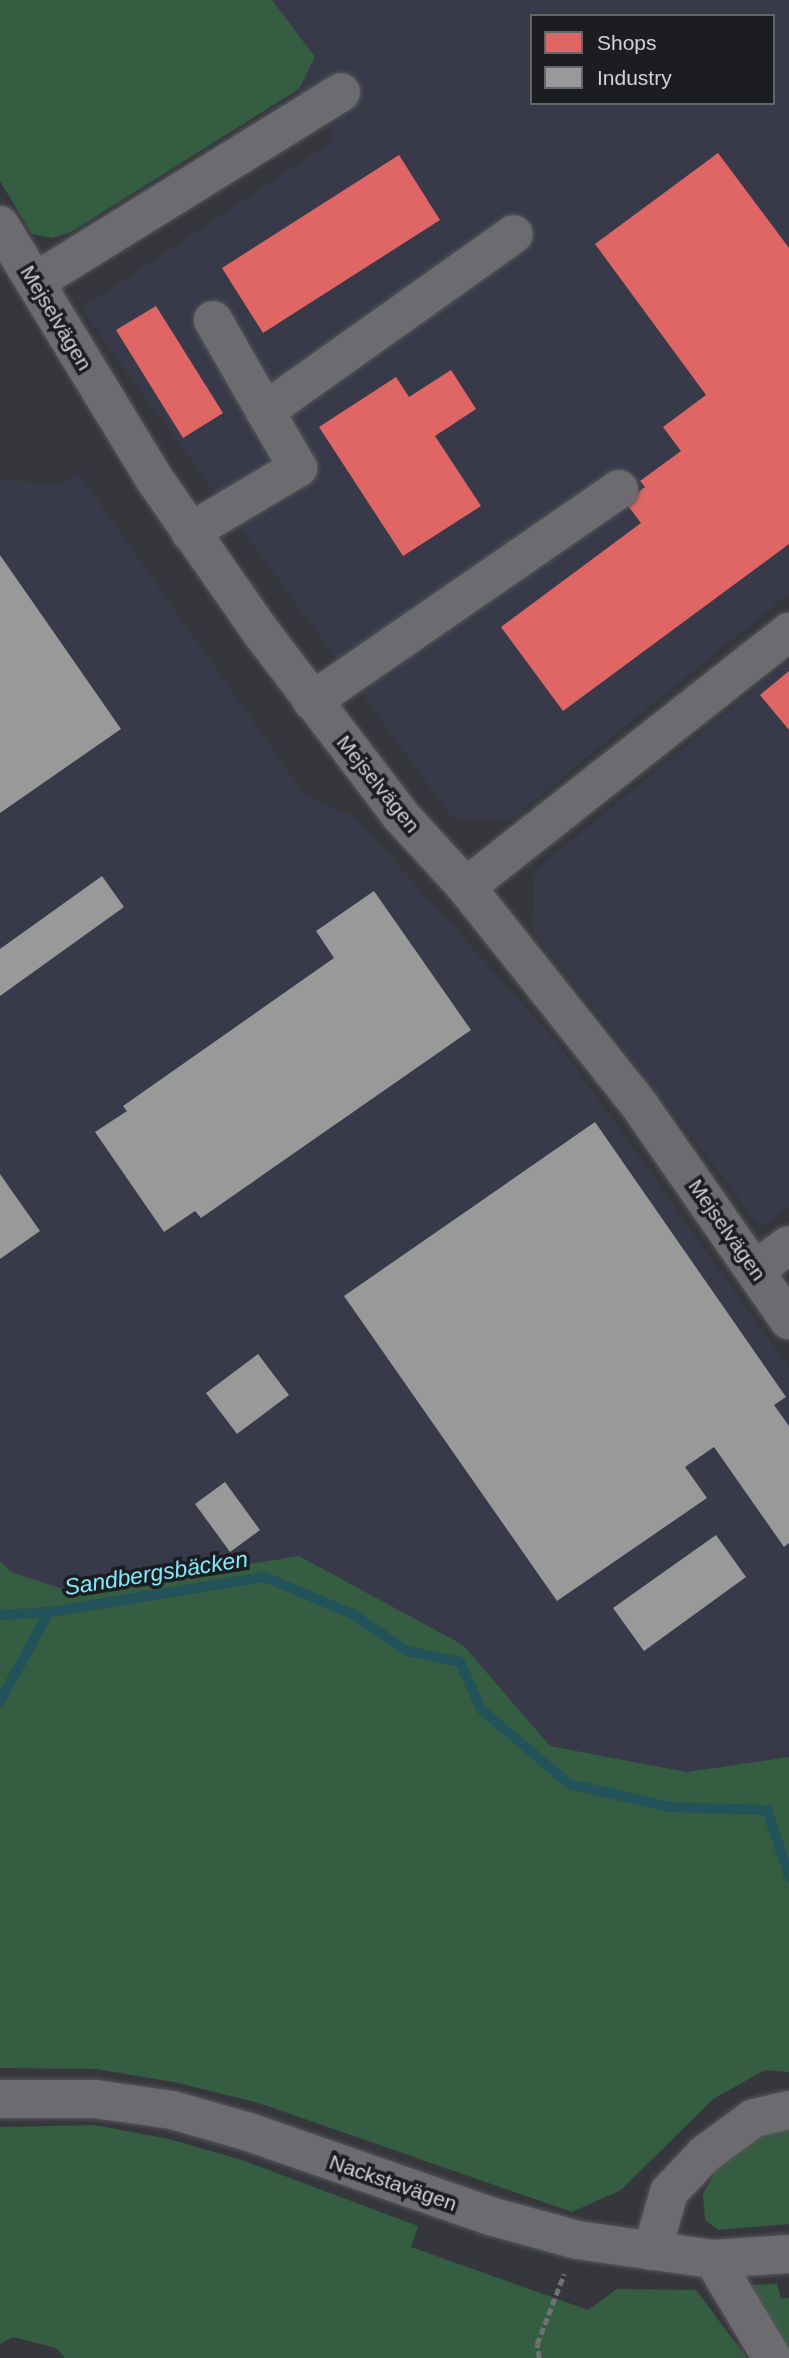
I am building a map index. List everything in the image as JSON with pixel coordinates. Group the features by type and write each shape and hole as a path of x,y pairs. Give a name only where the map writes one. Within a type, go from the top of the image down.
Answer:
{"street":[{"path":"35,282 341,92"},
{"name":"Mejselvägen","path":"0,225 190,532 312,701 401,816 466,887 640,1106 789,1320"},
{"path":"265,411 514,234"},
{"path":"190,532 298,468 213,320"},
{"path":"312,701 619,489"},
{"path":"466,887 789,632"},
{"path":"755,1270 789,1245"},
{"name":"Nackstavägen","path":"0,2099 95,2099 172,2110 249,2132 491,2216 577,2240 713,2259 789,2254"},
{"path":"652,2251 668,2192 705,2154 754,2118 789,2110"},
{"path":"713,2259 772,2358"}],"path":[{"path":"539,2358 537,2344 569,2260"}],"shaded area":[{"path":"233,0 789,0 789,593 509,821 452,817 81,309 335,139"},
{"path":"79,474 305,795 355,817 560,1046 789,1368 789,1757 686,1772 550,1746 463,1645 299,1556 72,1592 11,1572 0,1561 0,483 6,479 57,486"},
{"path":"789,661 789,1207 761,1227 532,929 535,870"}],"green space":[{"path":"0,0 272,0 315,57 299,89 71,232 52,238 32,234 0,181"},
{"path":"299,1556 463,1645 550,1746 686,1772 789,1757 789,2072 765,2070 713,2099 621,2190 572,2212 259,2103 174,2082 96,2069 0,2068 0,1561 11,1572 72,1592"},
{"path":"94,2125 169,2139 245,2161 418,2226 411,2247 588,2310 617,2289 696,2290 747,2358 65,2358 56,2348 13,2337 0,2344 0,2127"},
{"path":"789,2129 789,2224 718,2230 705,2220 703,2194 719,2164 753,2135"},
{"path":"777,2284 781,2299 789,2298 789,2358 751,2285"}],"building: Shops":[{"path":"718,153 789,248 789,544 563,711 501,627 641,523 625,502 645,487 640,481 681,451 663,427 706,395 595,244"},
{"path":"399,155 440,220 263,333 222,268"},
{"path":"156,306 223,413 183,438 116,330"},
{"path":"451,370 476,409 435,436 481,506 403,556 319,427 396,377 409,397"},
{"path":"789,671 789,730 760,695"}],"building: Industry":[{"path":"0,555 121,729 0,813"},
{"path":"102,876 124,907 0,996 0,949"},
{"path":"374,891 471,1030 201,1218 195,1211 164,1232 95,1132 127,1111 123,1106 334,958 316,931"},
{"path":"595,1122 786,1397 774,1405 789,1426 789,1543 784,1547 714,1447 685,1467 707,1498 557,1601 344,1296"},
{"path":"0,1174 40,1231 0,1259"},
{"path":"258,1354 289,1395 237,1434 206,1393"},
{"path":"225,1482 260,1530 230,1552 195,1504"},
{"path":"716,1535 746,1577 644,1651 613,1608"}],"waterway":[{"name":"Sandbergsbäcken","path":"0,1701 49,1612 265,1577 352,1614 407,1651 460,1662 481,1709 569,1784 670,1807 767,1810 789,1876"},
{"path":"0,1615 49,1612"}]}
